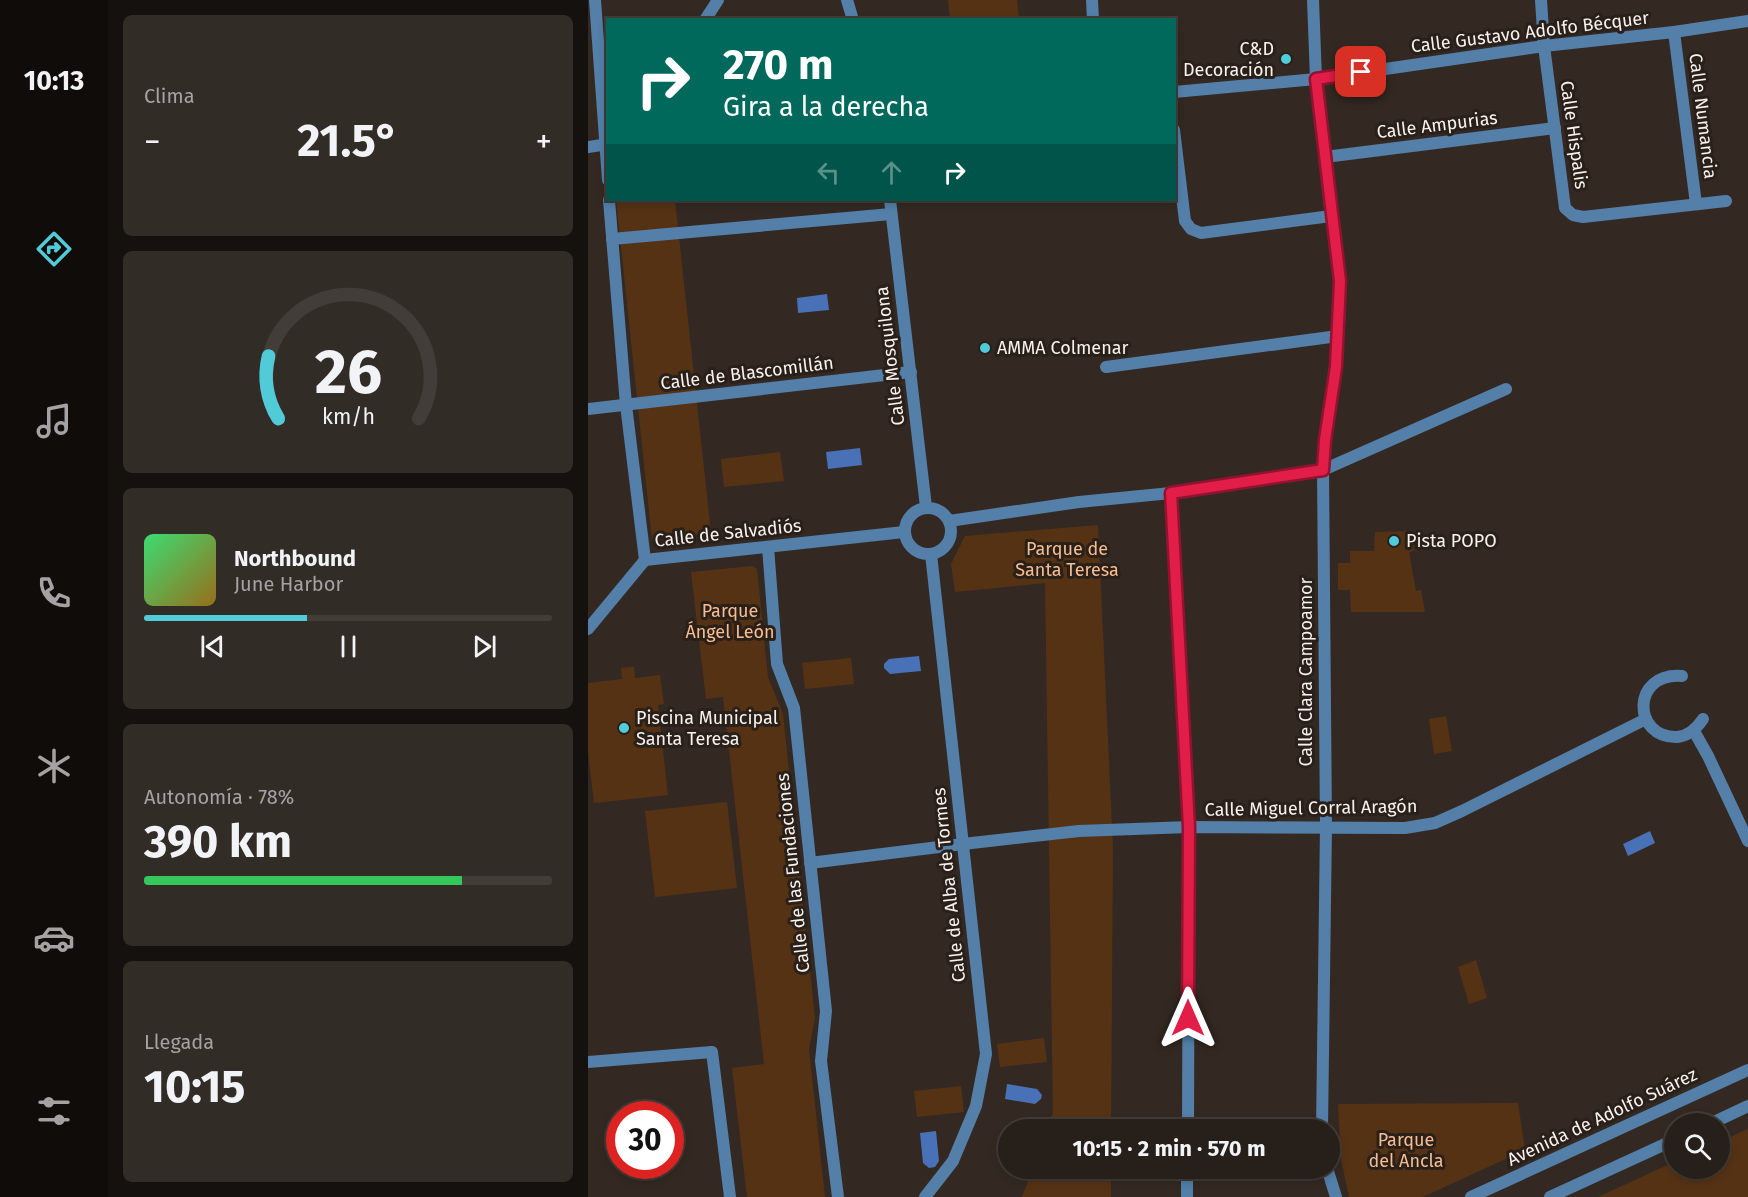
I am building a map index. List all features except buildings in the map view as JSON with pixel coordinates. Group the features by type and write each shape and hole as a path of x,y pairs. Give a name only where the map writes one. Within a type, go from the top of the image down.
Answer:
{"street":[{"path":"588,147 606,145 595,0"},
{"path":"706,18 718,0"},
{"path":"847,0 852,18"},
{"path":"1092,0 1093,18"},
{"name":"Calle Clara Campoamor","path":"1313,0 1316,79 1340,281 1338,336 1323,470 1326,826 1322,1119"},
{"name":"Calle Hispalis","path":"1541,0 1544,46 1565,208 1573,215 1583,217 1726,201"},
{"name":"Calle Gustavo Adolfo Bécquer","path":"1176,92 1316,79 1544,46 1674,32 1748,21"},
{"name":"Calle Numancia","path":"1674,32 1696,204"},
{"name":"Calle Ampurias","path":"1325,157 1555,128"},
{"path":"1176,147 1185,221 1191,229 1201,233 1331,216"},
{"path":"609,201 626,405 645,560"},
{"name":"Calle Mosquilona","path":"890,201 926,507"},
{"path":"612,239 891,214"},
{"path":"1106,367 1338,336"},
{"name":"Calle de Blascomillán","path":"588,409 911,372"},
{"path":"949,521 1079,502 1171,493 1323,470 1506,389"},
{"path":"1171,493 1189,827 1188,1119"},
{"path":"926,507 940,510 949,521 951,528 949,542 944,548 931,554 916,551 906,539 904,532 908,518 913,512 926,507"},
{"name":"Calle de Salvadiós","path":"588,629 645,560 904,532"},
{"name":"Calle de las Fundaciones","path":"768,547 777,664 794,708 826,1011 821,1061 838,1197"},
{"name":"Calle de Alba de Tormes","path":"926,1197 953,1161 976,1106 986,1054 931,554"},
{"path":"1682,676 1671,675 1659,678 1650,686 1643,708 1646,719 1655,730 1667,737 1682,736 1694,731 1703,719"},
{"name":"Calle Miguel Corral Aragón","path":"810,863 1079,831 1189,827 1405,828 1435,823 1646,719"},
{"path":"1694,731 1748,841"},
{"path":"588,1062 712,1052 730,1197"},
{"name":"Avenida de Adolfo Suárez","path":"1471,1197 1748,1070"},
{"path":"1730,1115 1748,1106"},
{"path":"1550,1197 1664,1145"},
{"path":"1187,1179 1187,1197"},
{"path":"1330,1179 1336,1197"}],"green space":[{"path":"948,0 1017,0 1019,18 950,18"},
{"path":"616,201 675,201 711,533 652,539"},
{"path":"780,452 784,481 724,487 721,459"},
{"name":"Parque de Santa Teresa","path":"1098,525 1113,849 1111,1119 1051,1119 1053,1113 1045,583 955,592 951,564 965,536"},
{"path":"1413,531 1414,551 1409,552 1416,591 1421,590 1425,612 1351,612 1350,590 1338,590 1338,563 1350,563 1350,551 1374,551 1375,532"},
{"name":"Parque Ángel León","path":"752,566 757,569 768,677 783,714 815,1018 809,1049 825,1197 747,1197 732,1068 764,1064 723,697 706,699 691,572"},
{"path":"851,658 854,684 805,689 802,663"},
{"name":"Piscina Municipal Santa Teresa","path":"634,667 635,678 660,675 664,704 658,705 668,795 594,803 588,751 588,683 622,679 621,668"},
{"path":"1446,716 1452,751 1434,754 1429,719"},
{"path":"727,802 737,888 655,897 645,811"},
{"path":"1476,960 1487,998 1469,1004 1458,967"},
{"path":"1044,1038 1047,1062 1000,1067 997,1044"},
{"path":"961,1086 964,1112 917,1117 914,1091"},
{"name":"Parque del Ancla","path":"1518,1103 1525,1150 1423,1197 1349,1197 1341,1159 1338,1104"},
{"path":"1748,1129 1748,1197 1598,1197 1664,1167 1664,1179 1730,1179 1730,1137"},
{"path":"1029,1179 1111,1179 1111,1197 1022,1197"}],"water":[{"path":"827,294 829,310 798,313 797,298"},
{"path":"860,448 862,465 828,469 826,452"},
{"path":"919,656 921,671 890,674 884,668 884,664 889,659"},
{"path":"1650,831 1655,843 1628,856 1623,844"},
{"path":"1007,1084 1037,1089 1042,1095 1041,1099 1035,1104 1005,1099"},
{"path":"936,1131 939,1161 935,1167 929,1168 923,1163 920,1133"}],"place":[{"name":"C&D Decoración","path":"1286,59"},
{"name":"AMMA Colmenar","path":"985,348"},
{"name":"Pista POPO","path":"1394,541"},
{"name":"Piscina Municipal Santa Teresa","path":"624,728"}],"route":[{"path":"1188,1018 1189,827 1171,493 1323,470 1336,367 1340,281 1316,79 1361,72"}]}
